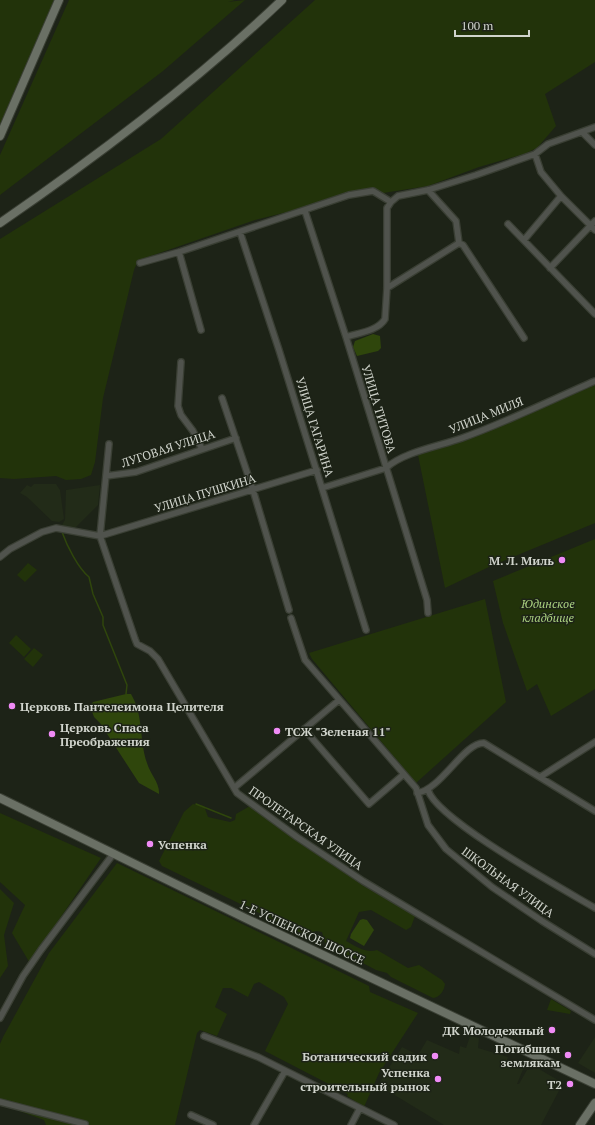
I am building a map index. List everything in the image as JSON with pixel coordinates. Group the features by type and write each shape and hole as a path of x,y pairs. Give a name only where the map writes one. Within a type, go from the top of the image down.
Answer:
{"main road":[{"path":"0,136 59,0"},
{"path":"0,223 105,148 170,99 282,0"},
{"name":"1-Е УСПЕНСКОЕ ШОССЕ","path":"0,798 245,918 595,1084"},
{"path":"580,1125 595,1103"}],"street":[{"path":"346,337 376,327 382,323 386,314 387,208 398,196 428,190 535,154 548,144 595,127"},
{"path":"582,132 595,145"},
{"path":"535,154 541,172 561,196 594,225 550,268"},
{"path":"428,190 456,221 459,243 463,245 476,263 524,338"},
{"path":"140,263 179,252 349,195 373,191 391,202"},
{"path":"524,240 561,196"},
{"name":"УЛИЦА ТИТОВА","path":"305,211 346,337 427,600 428,613"},
{"path":"508,224 595,314"},
{"name":"УЛИЦА ГАГАРИНА","path":"240,232 317,470 366,630"},
{"path":"387,288 459,243"},
{"path":"179,252 201,330"},
{"path":"181,362 178,406 180,416 193,431 202,449"},
{"name":"УЛИЦА МИЛЯ","path":"386,468 390,464 406,456 464,438 595,381"},
{"path":"222,398 253,490 289,610"},
{"name":"ЛУГОВАЯ УЛИЦА","path":"106,476 136,472 236,438"},
{"path":"0,557 10,549 42,532 56,528 100,536 109,444"},
{"path":"322,488 386,468"},
{"name":"УЛИЦА ПУШКИНА","path":"100,536 317,470"},
{"name":"ПРОЛЕТАРСКАЯ УЛИЦА","path":"100,536 137,644 150,651 158,660 237,793 297,837 363,881 595,1020"},
{"name":"ШКОЛЬНАЯ УЛИЦА","path":"291,618 305,660 416,788 428,825 446,849 458,861 492,887 542,921 595,954"},
{"path":"234,788 339,700"},
{"path":"304,729 369,804 404,774"},
{"path":"540,777 595,742"},
{"path":"417,793 428,790 470,750 481,743 484,743 595,811"},
{"path":"428,790 429,795 448,814 468,830 595,908"},
{"path":"0,1018 41,950 114,853"},
{"path":"204,1036 258,1057 394,1125"},
{"path":"254,1125 285,1071"},
{"path":"0,1102 84,1124"},
{"path":"351,1125 360,1108"},
{"path":"191,1115 213,1125"}],"shaded area":[{"path":"373,334 380,336 381,348 378,351 357,356 353,347 355,341"},
{"path":"34,484 56,484 60,490 64,519 59,522 52,521 27,497 20,493 27,485 31,487"},
{"path":"100,485 98,505 73,530 62,525 65,520 66,490"},
{"path":"131,694 138,711 143,746 148,767 158,786 159,794 139,783 100,723 94,717 90,706 93,702"},
{"path":"360,920 367,920 374,930 364,946 350,938"},
{"name":"Успенка строительный рынок","path":"470,1036 479,1038 478,1048 508,1057 506,1064 524,1067 517,1084 519,1084 527,1070 539,1069 563,1083 541,1125 444,1125 378,1085 402,1047 418,1055 427,1040 459,1054 460,1046 466,1048"},
{"path":"595,1037 595,1073 578,1063"}],"green space":[{"path":"0,0 55,0 0,125"},
{"path":"69,0 235,0 228,2 245,0 163,71 0,195 0,155"},
{"path":"315,0 595,0 595,62 545,94 556,126 537,148 524,154 479,167 428,186 383,193 374,188 347,192 291,211 255,220 142,259 137,263 134,270 103,398 95,462 91,475 81,479 66,480 56,476 14,479 0,478 0,239 161,139"},
{"path":"595,385 595,523 491,566 445,588 418,455 464,441"},
{"name":"Юдинское кладбище","path":"595,539 595,689 551,716 537,684 527,691 503,623 493,581"},
{"path":"28,563 37,570 25,582 17,575"},
{"path":"485,599 506,702 416,783 312,659 309,653"},
{"path":"16,635 31,649 24,657 9,643"},
{"path":"34,648 43,655 33,667 24,659"},
{"path":"193,804 204,806 208,817 230,822 235,820 236,814 250,806 362,885 415,916 411,927 406,930 371,910 359,912 346,941 365,950 377,950 408,968 419,965 442,980 445,984 444,989 438,996 433,998 391,977 387,973 376,970 325,943 322,932 316,931 306,935 162,866 159,861 184,812"},
{"path":"0,813 101,858 39,949 31,965 12,933 25,905 0,882"},
{"path":"117,863 369,986 370,992 418,1013 379,1073 364,1107 347,1096 348,1094 265,1051 288,1004 284,997 259,982 254,984 248,997 231,988 223,988 215,1007 227,1014 217,1036 200,1030 197,1033 175,1125 89,1125 80,1120 73,1125 46,1125 44,1120 0,1104 0,1044 3,1037 49,953"},
{"path":"0,889 14,903 4,935 8,966 0,978"},
{"path":"551,999 571,1011 570,1014 547,1010"}],"waterway":[{"path":"62,532 73,556 89,577 93,594 103,617 103,625 127,685 126,694"},
{"path":"196,804 231,818"}],"place":[{"name":"М. Л. Миль","path":"562,560"},
{"name":"Церковь Пантелеимона Целителя","path":"12,706"},
{"name":"ТСЖ \"Зеленая 11\"","path":"277,731"},
{"name":"Церковь Спаса Преображения","path":"52,734"},
{"name":"Успенка","path":"150,844"},
{"name":"ДК Молодежный","path":"552,1030"},
{"name":"Погибшим землякам","path":"568,1055"},
{"name":"Ботанический садик","path":"435,1056"},
{"name":"Успенка строительный рынок","path":"438,1079"},
{"name":"T2","path":"570,1084"}]}
